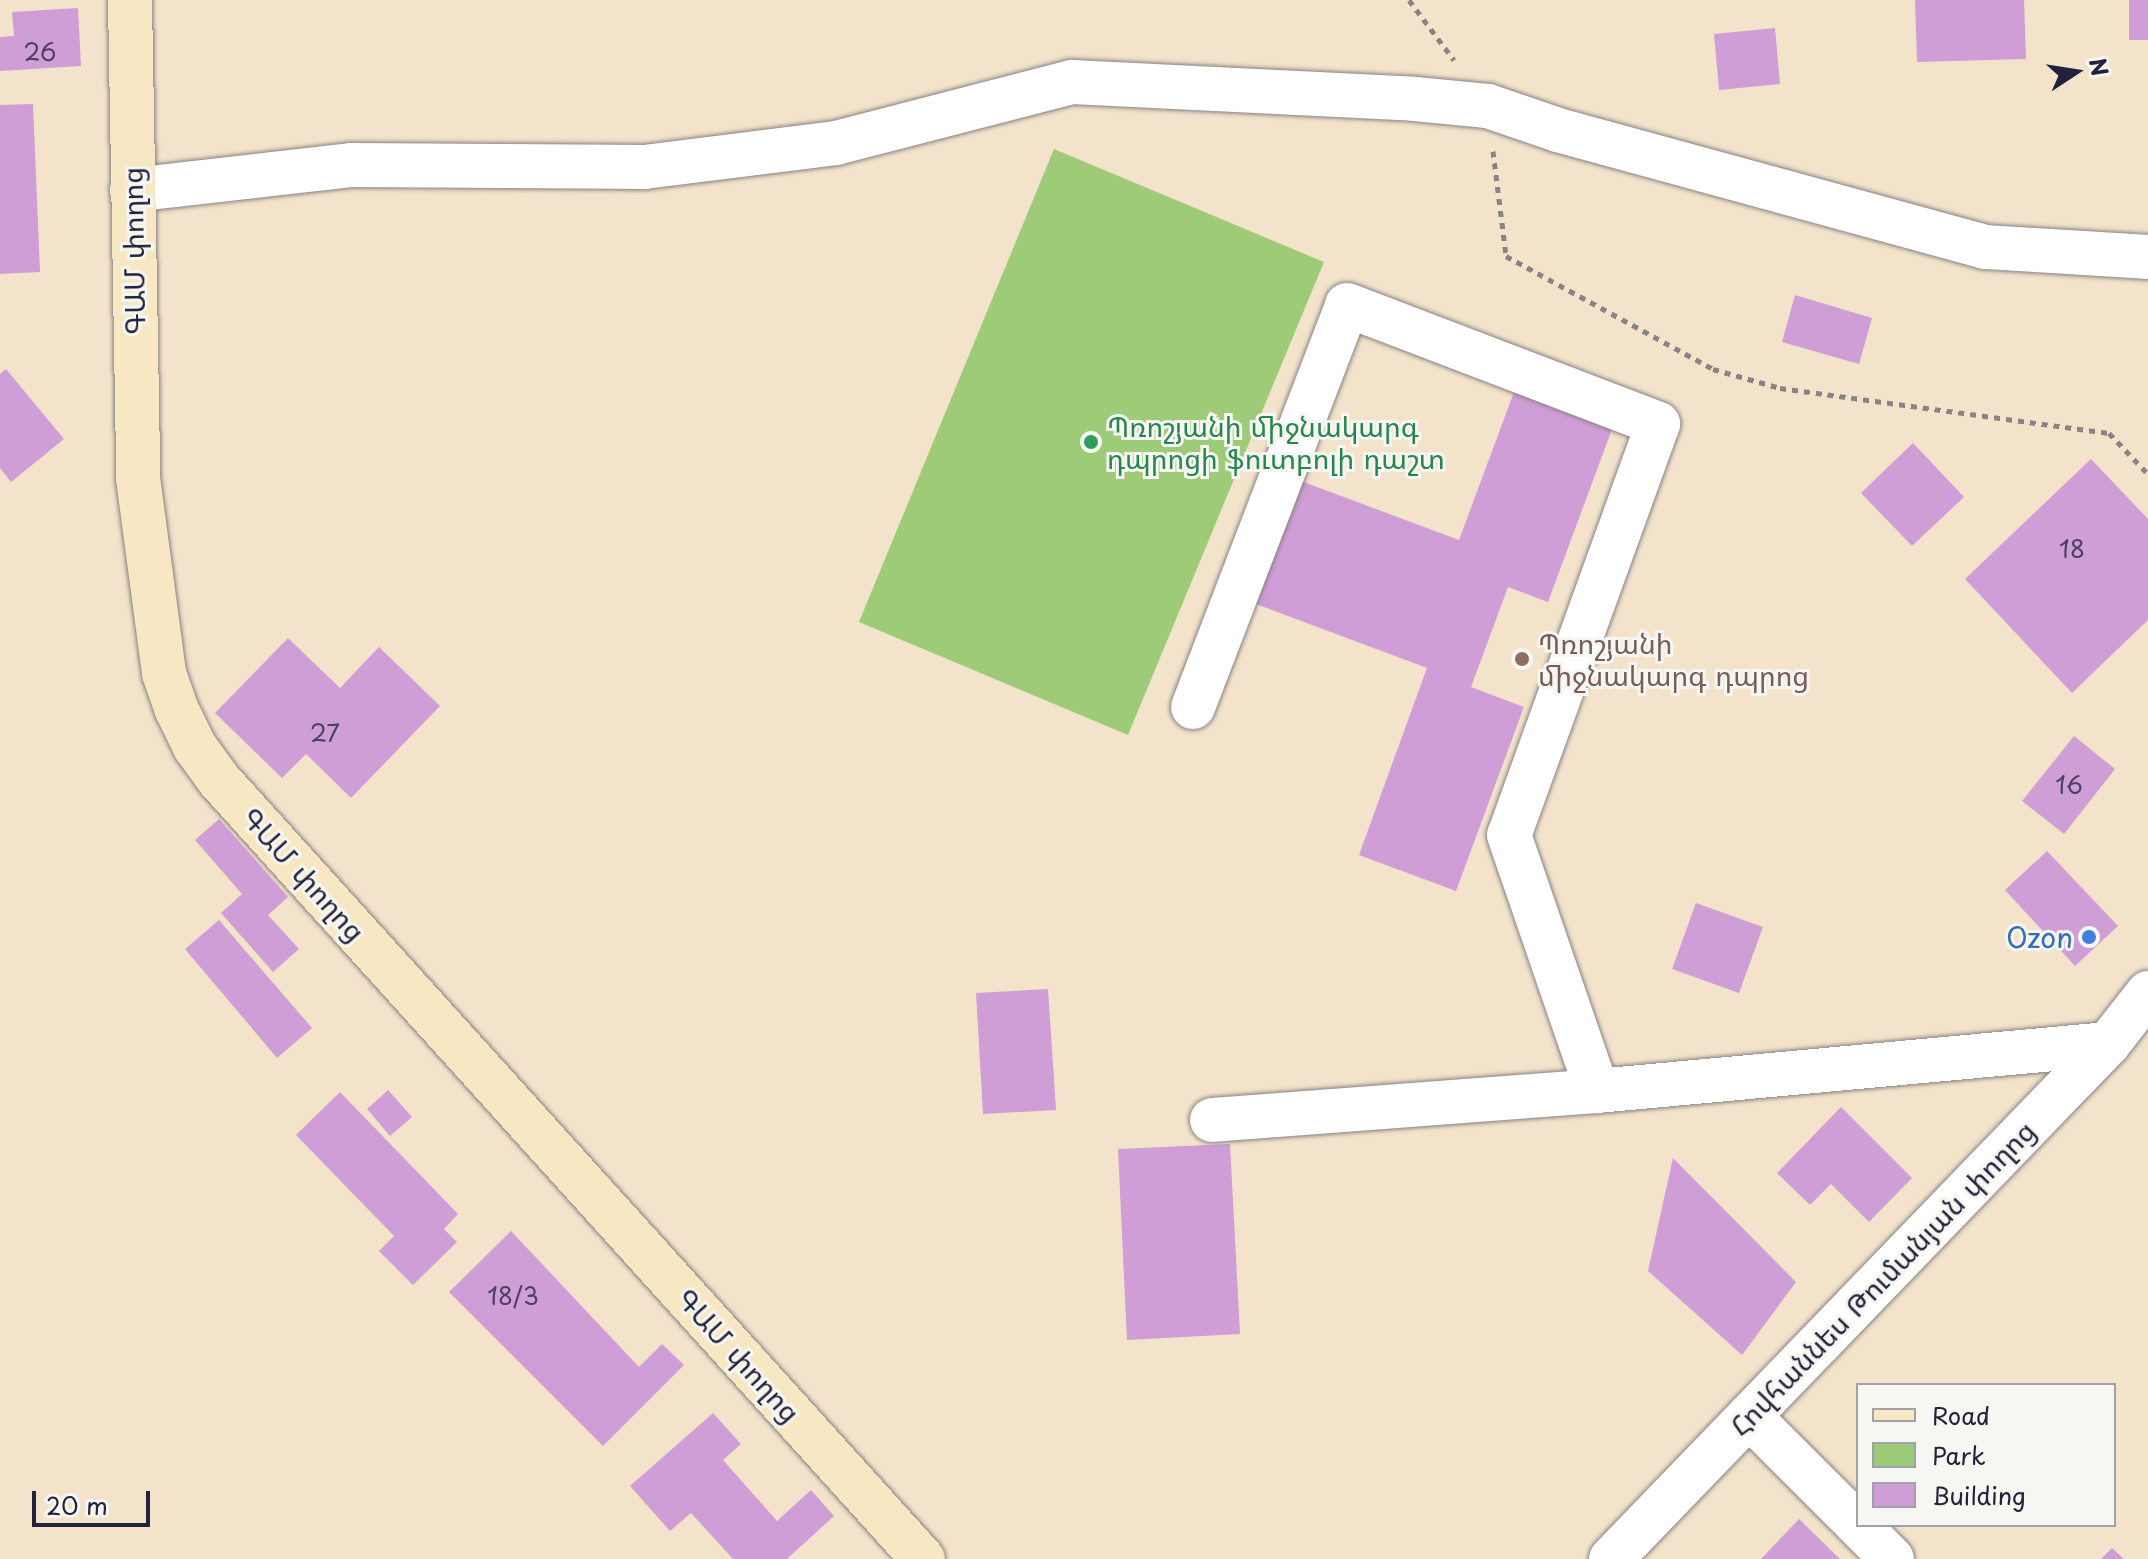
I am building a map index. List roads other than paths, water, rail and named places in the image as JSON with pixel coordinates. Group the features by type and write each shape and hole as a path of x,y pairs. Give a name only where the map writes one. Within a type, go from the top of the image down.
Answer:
{"street":[{"name":"ԳԱՄ փողոց","path":"130,0 138,478 164,673 195,747 219,780 923,1559"},
{"path":"132,190 351,165 644,167 836,143 1072,82 1415,99 1488,106 1558,130 1985,247 2148,257"},
{"path":"1193,707 1347,305 1658,424 1509,835 1597,1091"},
{"name":"Հովհաննես Թումանյան փողոց","path":"1611,1559 2108,1044 2148,993"},
{"path":"1212,1120 1597,1091 2108,1044"},
{"path":"1749,1416 1856,1523"},
{"path":"1860,1527 1892,1559"}],"place":[{"name":"Պռոշյանի միջնակարգ դպրոցի ֆուտբոլի դաշտ","path":"1091,442"},
{"name":"Պռոշյանի միջնակարգ դպրոց","path":"1522,659"},
{"name":"Ozon","path":"2089,937"}]}
